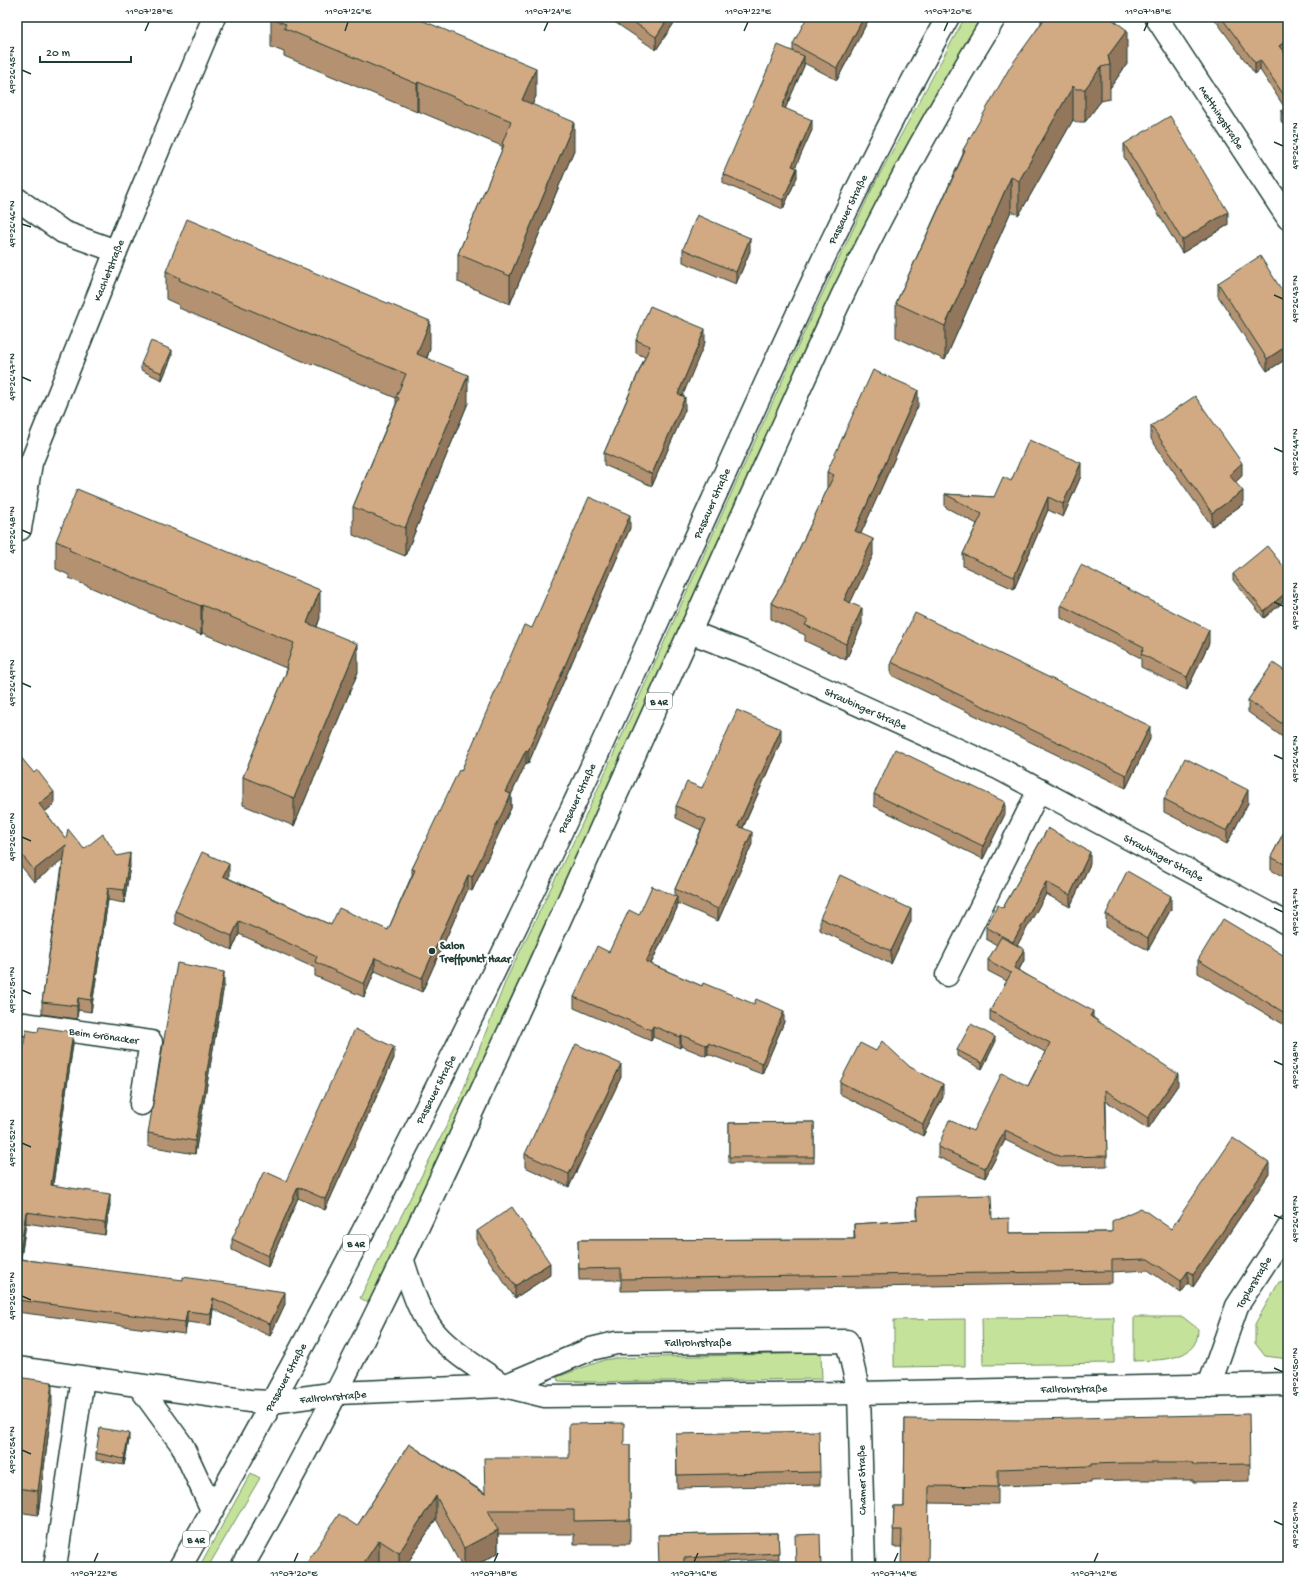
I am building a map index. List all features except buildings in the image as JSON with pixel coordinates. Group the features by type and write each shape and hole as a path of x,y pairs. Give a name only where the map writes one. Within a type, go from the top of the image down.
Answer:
{"street":[{"name":"Kachletstraße","path":"20,530 31,463 116,251 214,17"},
{"name":"Passauer Straße","path":"180,1567 272,1402 342,1270 507,945 595,759 826,254 889,126 948,17"},
{"name":"B 4R","path":"242,1567 292,1480 338,1393 448,1166 829,324 921,143 995,17"},
{"name":"Metthingstraße","path":"1156,17 1288,218"},
{"path":"17,199 63,232 116,251"},
{"name":"Straubinger Straße","path":"690,632 750,655 992,766 1288,924"},
{"path":"947,975 1039,790"},
{"name":"Beim Grönacker","path":"17,1023 151,1042 141,1104"},
{"name":"Toplerstraße","path":"1209,1386 1237,1306 1288,1228"},
{"name":"Fallrohrstraße","path":"402,1261 423,1314 437,1335 456,1352 504,1386"},
{"name":"Fallrohrstraße","path":"504,1386 591,1349 616,1343 847,1341 859,1393"},
{"name":"Fallrohrstraße","path":"17,1368 250,1401 272,1402 338,1393 504,1386 545,1396 859,1393 1288,1384"},
{"path":"55,1567 83,1378"},
{"path":"139,1386 182,1446 212,1510"},
{"name":"Chamer Straße","path":"859,1393 864,1567"}],"green space":[{"path":"965,17 983,17 911,139 873,211 434,1171 369,1303 360,1298 459,1101 506,980 581,826 807,326 876,181"},
{"path":"1288,1281 1288,1359 1265,1356 1255,1343 1255,1324 1279,1282"},
{"path":"1114,1317 1114,1363 983,1365 982,1318"},
{"path":"1134,1317 1183,1317 1198,1329 1196,1340 1192,1348 1175,1357 1134,1361"},
{"path":"965,1319 965,1366 894,1367 894,1320"},
{"path":"821,1353 822,1379 585,1382 558,1381 557,1377 604,1360 616,1358"},
{"path":"251,1473 260,1478 208,1567 199,1567"}],"place":[{"name":"Salon Treffpunkt Haar","path":"432,951"}]}
